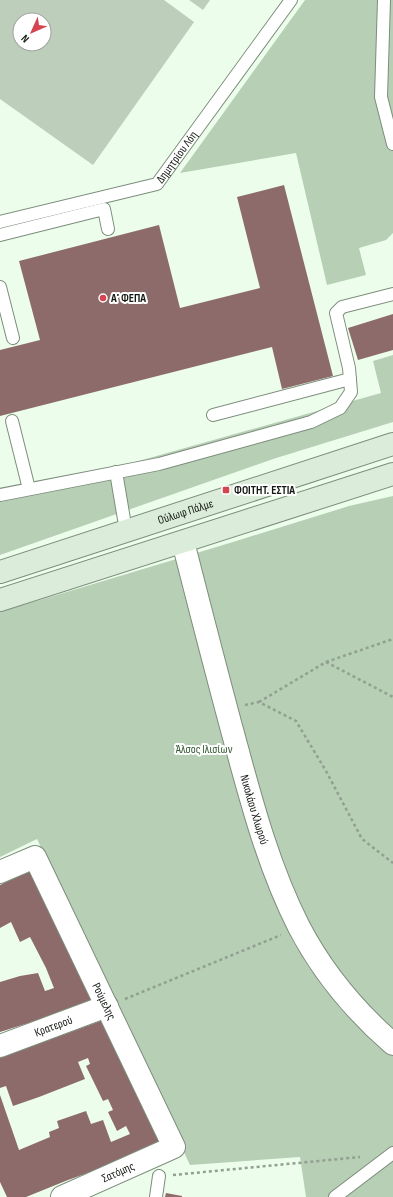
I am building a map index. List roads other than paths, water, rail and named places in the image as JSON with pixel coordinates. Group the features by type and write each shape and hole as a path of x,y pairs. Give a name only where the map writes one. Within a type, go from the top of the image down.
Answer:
{"main road":[{"name":"Ούλωφ Πάλμε","path":"0,572 393,444"},
{"path":"0,600 393,474"}],"street":[{"name":"Νικολάου Χλωρού","path":"184,542 255,816 275,872 299,927 323,966 345,996 393,1044"},
{"name":"Ρούμελης","path":"0,872 35,857 108,1006 174,1147"},
{"name":"Κρατερού","path":"0,1046 108,1006"},
{"name":"Σατόμης","path":"62,1197 174,1147"}],"lane":[{"name":"Δημητρίου Λόη","path":"0,222 157,184 291,0"},
{"path":"384,0 381,97 393,144"},
{"path":"0,235 104,209 108,229"},
{"path":"0,287 13,338"},
{"path":"0,495 159,464 311,422 340,408 351,392 349,368 336,313 342,307 393,294"},
{"path":"213,415 350,379"},
{"path":"12,421 29,489"},
{"path":"116,472 126,531"},
{"path":"335,1197 392,1154"},
{"path":"156,1197 159,1176"}],"place":[{"name":"Α΄ ΦΕΠΑ","path":"103,298"},
{"name":"ΦΟΙΤΗΤ. ΕΣΤΙΑ","path":"226,490"}],"park label":[{"name":"Άλσος Ιλισίων","path":"204,749"}]}
